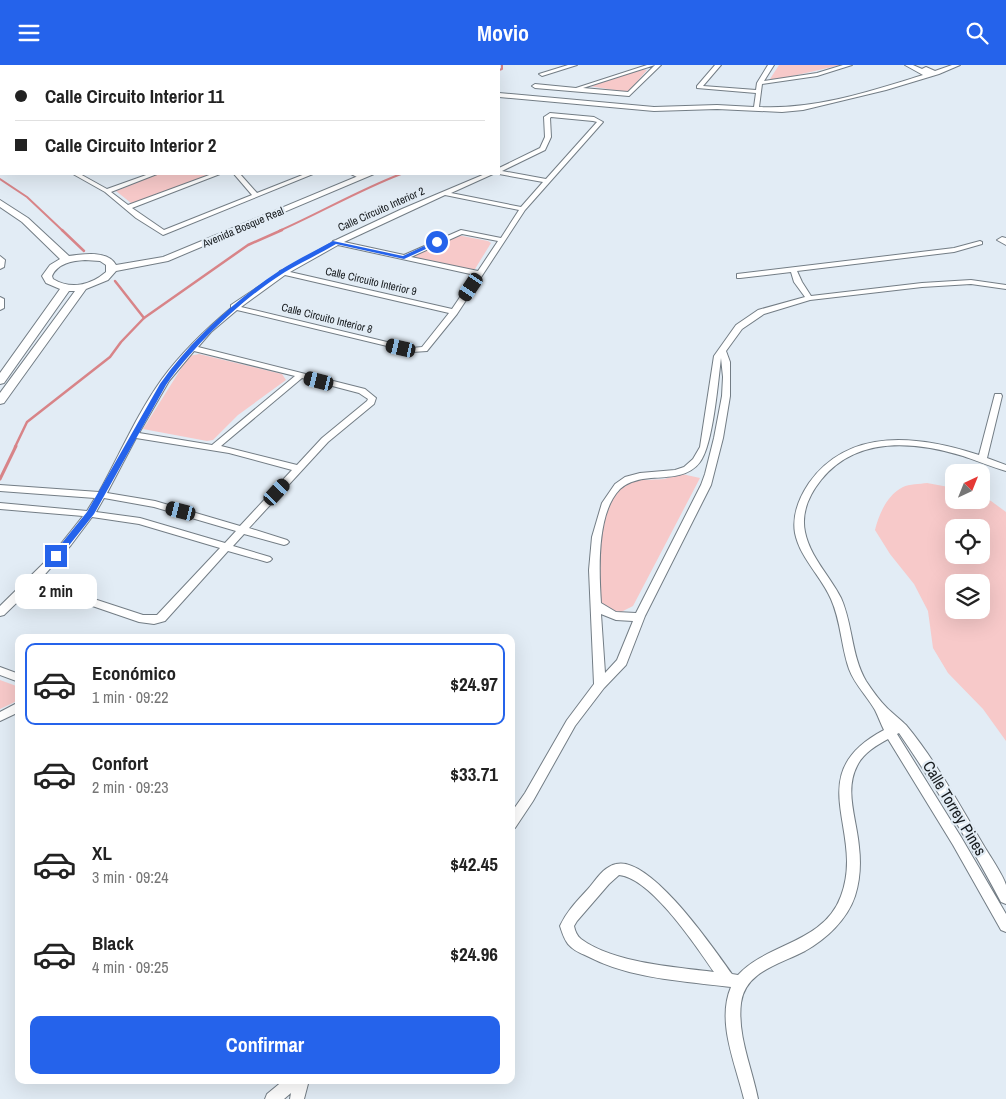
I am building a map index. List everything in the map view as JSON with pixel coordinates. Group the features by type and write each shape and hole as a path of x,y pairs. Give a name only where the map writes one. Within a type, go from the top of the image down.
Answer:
{"main road":[{"name":"Avenida Bosque Real","path":"112,269 170,257 362,175"},
{"path":"0,203 25,220 67,260"},
{"path":"85,257 102,258 111,264 112,269 111,273 100,281 83,287 66,288 53,284 47,277 52,267 67,260 85,257"},
{"path":"2,396 83,287"},
{"path":"0,381 66,288"}],"street":[{"path":"528,93 542,75 545,65"},
{"path":"542,75 574,65"},
{"path":"574,89 652,65"},
{"path":"535,86 630,94 658,65"},
{"path":"718,65 699,87 758,92"},
{"path":"757,107 760,83 771,65"},
{"path":"760,83 817,74 849,65"},
{"path":"908,65 935,75 936,72 957,65"},
{"path":"501,95 663,110 717,107 803,108 884,89 939,65"},
{"path":"757,107 796,104 876,86 924,71"},
{"path":"569,116 577,101"},
{"path":"500,170 543,149 548,137 548,116 581,117 588,103"},
{"name":"Calle Circuito Interior 8","path":"234,307 416,351 426,347 454,312 522,209 600,123 599,120 581,117"},
{"path":"500,171 546,181"},
{"path":"78,175 107,191 162,233 306,175"},
{"path":"107,191 151,175"},
{"path":"128,208 214,175"},
{"path":"238,175 256,195"},
{"name":"Calle Circuito Interior 2","path":"0,612 32,582 68,543 102,495 162,385 192,348 234,307 282,272 335,242 488,175"},
{"path":"444,193 522,209"},
{"path":"404,258 461,232 503,240"},
{"path":"335,242 480,274"},
{"path":"740,276 954,250 980,243"},
{"path":"0,258 2,260 0,267"},
{"path":"793,269 798,282 808,298"},
{"name":"Calle Circuito Interior 9","path":"282,272 454,312"},
{"path":"600,685 594,583 595,555 600,525 609,500 618,486 627,480 638,477 680,473 698,461 704,447 716,362 731,336 739,327 769,309 808,298 959,282 1006,287"},
{"path":"0,299 0,308"},
{"path":"32,582 143,619 157,619 165,615 325,440 371,403 372,398 362,391 192,348"},
{"path":"515,817 529,797 572,723 600,685 622,662 640,616 711,473 718,446 728,373 727,360 723,352"},
{"path":"215,447 300,376"},
{"path":"982,459 998,396"},
{"path":"134,435 215,447 299,469"},
{"name":"Calle Torrey Pines","path":"1006,468 935,446 910,443 868,446 849,453 834,462 821,474 807,495 799,519 801,539 837,600 846,644 854,669 878,707 954,809 1006,898"},
{"path":"0,488 102,495 155,505 284,542"},
{"path":"0,507 90,514 140,521 268,559"},
{"path":"596,605 606,613 615,616 640,616"},
{"path":"0,671 15,677"},
{"path":"0,717 15,708"},
{"path":"751,1099 734,1019 734,981 655,889 640,876 626,869 618,869 609,875 573,915 567,926 571,938 584,948 636,967 686,976 734,981 815,937 832,922 841,909 847,898 855,873 844,805 846,778 855,757 861,751 878,737 895,729"},
{"name":"Calle Torrey Pines","path":"895,729 1006,926"},
{"path":"272,1099 292,1084"},
{"path":"296,1099 301,1084"}],"shaded area":[{"path":"779,65 841,65 775,80 770,79"},
{"path":"642,69 647,70 626,92 589,86"},
{"path":"154,175 208,175 134,203 131,203 116,191"},
{"path":"457,235 491,243 475,269 470,270 414,257 414,255"},
{"path":"199,354 282,374 286,380 238,415 213,440 207,441 143,429 189,356"},
{"path":"682,474 700,478 633,606 621,612 605,607 598,600 596,591 597,560 604,524 613,495 619,487 629,482 664,479"},
{"path":"927,483 945,486 945,509 990,509 990,501 1006,512 1006,741 983,709 948,673 933,648 928,611 914,584 890,554 875,530 881,511 892,495 897,490 911,485"},
{"path":"0,680 15,686 15,702 0,709"}],"waterway":[{"path":"500,70 502,69 502,65"},
{"path":"279,231 399,175"},
{"path":"0,179 27,197 63,231"},
{"path":"62,230 84,251"},
{"path":"144,318 248,245 282,230"},
{"path":"115,281 144,318"},
{"path":"15,447 27,422 110,357 121,342 144,318"},
{"path":"0,479 16,446"}],"route":[{"path":"56,556 90,514 102,495 162,385 176,365 234,307 282,272 335,242 404,258 437,242"}]}
